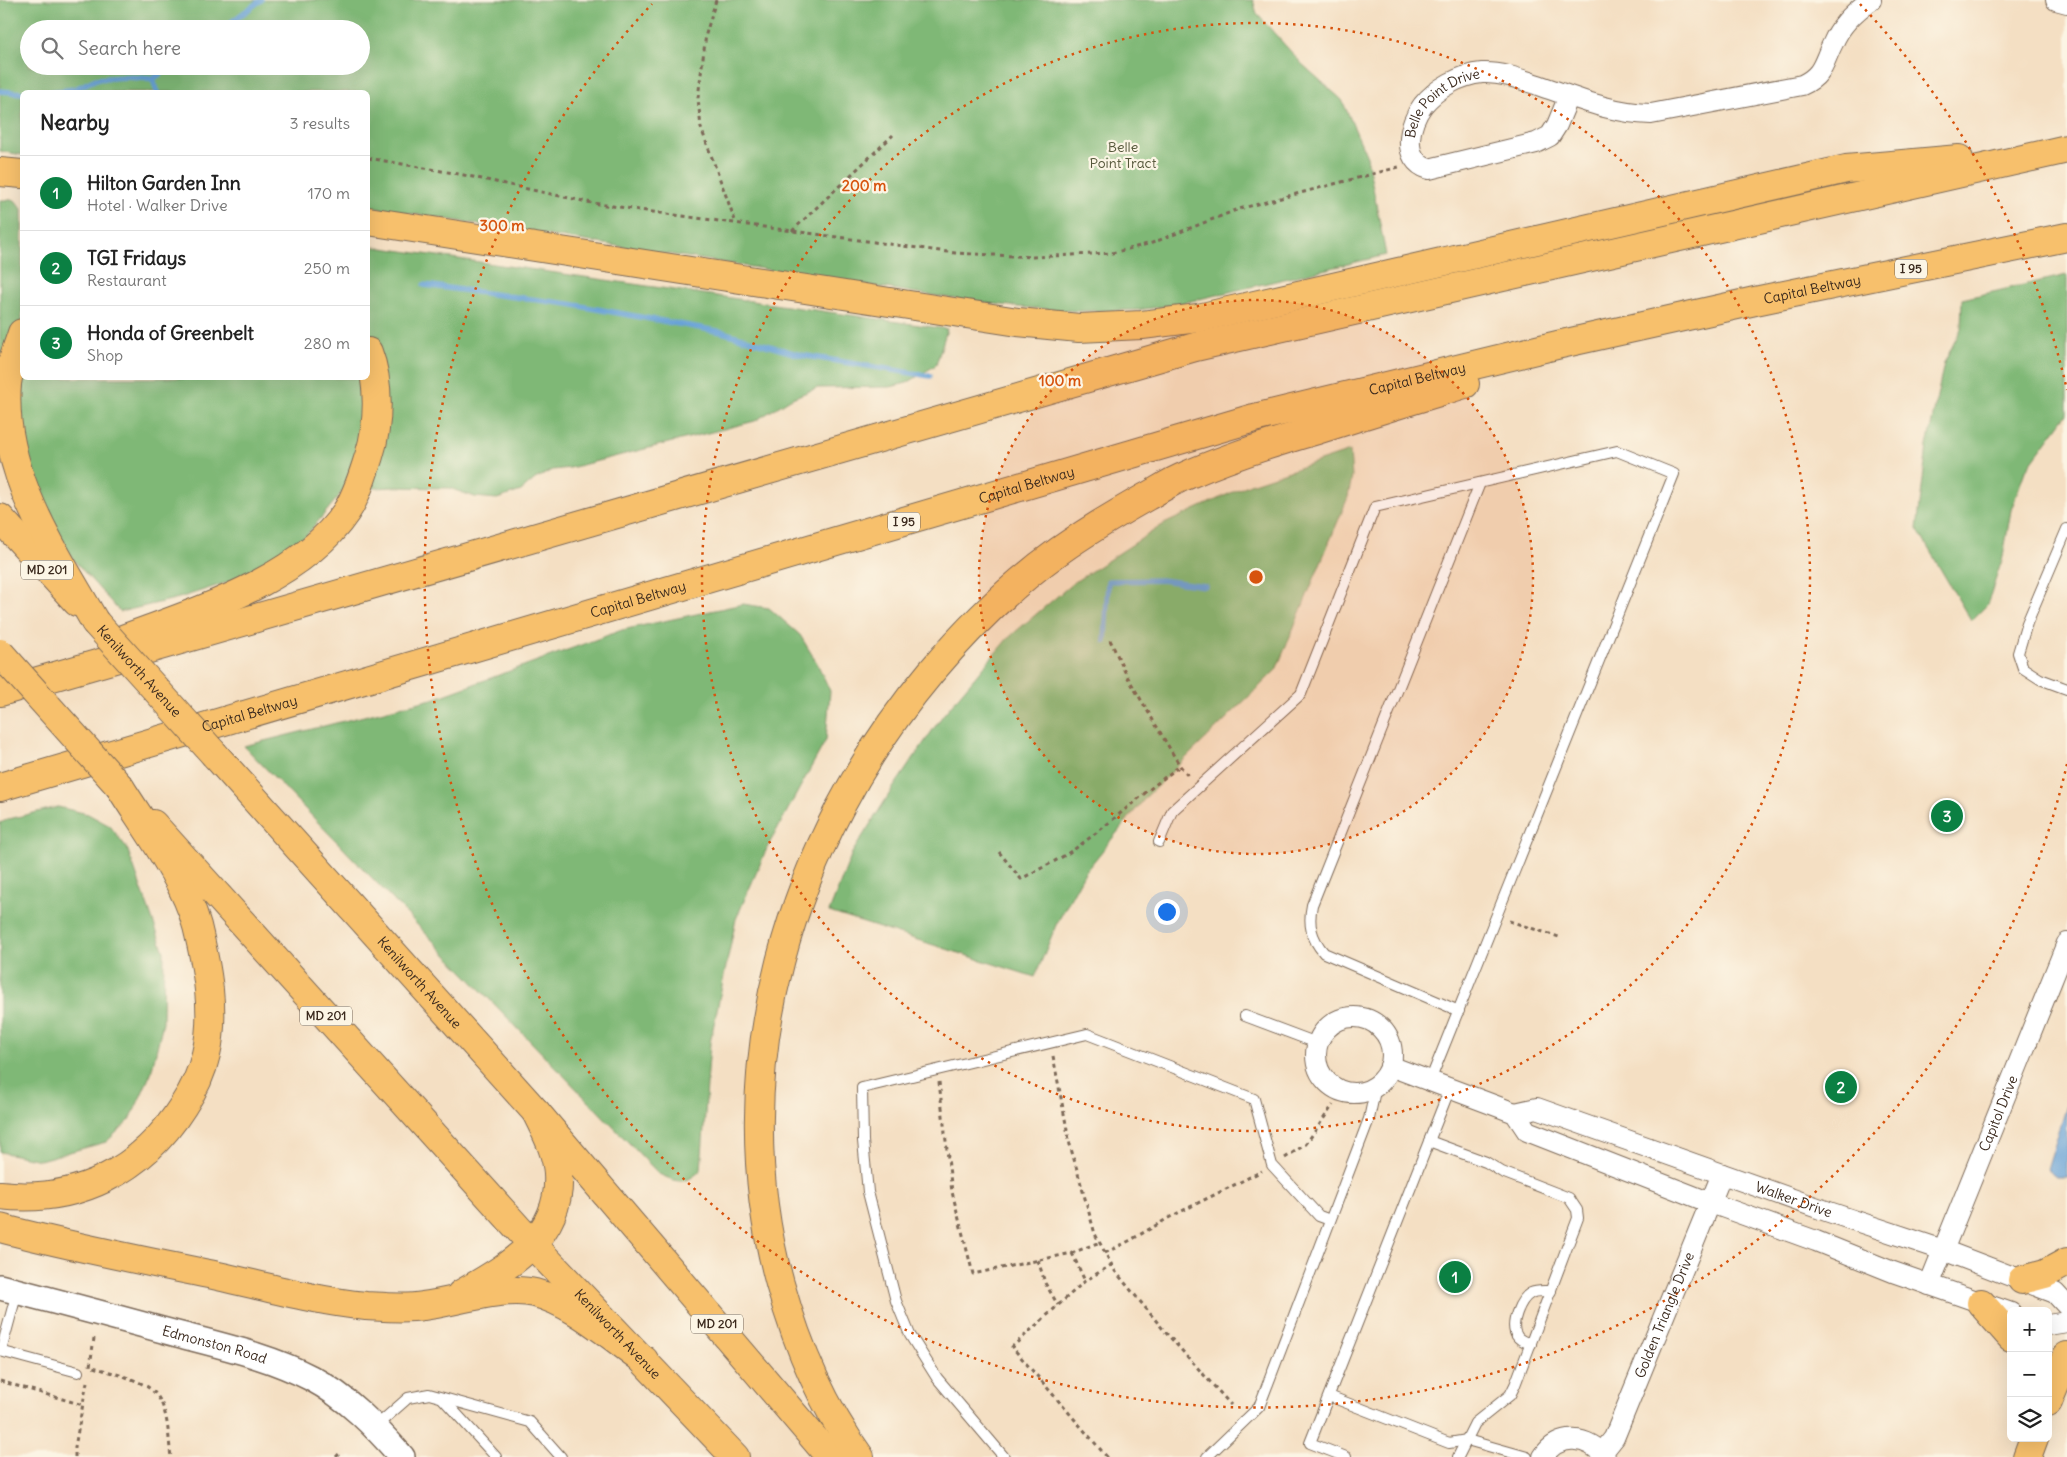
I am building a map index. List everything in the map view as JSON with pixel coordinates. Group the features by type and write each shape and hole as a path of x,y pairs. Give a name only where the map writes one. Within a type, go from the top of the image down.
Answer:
{"main road":[{"path":"370,221 946,312 1070,327 1106,327 1142,325 1198,318 1846,169 2065,149"},
{"path":"0,692 1195,347 2065,149"},
{"path":"0,172 20,174"},
{"name":"Capital Beltway","path":"0,787 1254,418 1557,345 2067,237"},
{"path":"860,1457 828,1406 804,1357 786,1307 772,1256 763,1201 759,1144 759,1091 764,1037 773,985 790,923 812,865 836,813 867,759 906,702 955,643 996,602 1056,553 1108,518 1181,477 1236,455 1402,403 1560,355 1755,302"},
{"path":"20,340 7,382 6,419 13,461 29,505 95,622"},
{"path":"0,687 232,597 293,563 322,541 347,511 363,475 374,439 377,397 370,356"},
{"name":"Kenilworth Avenue","path":"0,518 536,1112 830,1457"},
{"name":"Kenilworth Avenue","path":"0,653 533,1245 735,1457"},
{"path":"0,803 61,770"},
{"path":"0,1196 50,1196 85,1187 120,1172 149,1150 174,1121 192,1091 206,1055 210,1018 207,973 196,924 176,876 120,787"},
{"path":"446,1302 490,1277 533,1245 549,1222 557,1199 558,1172 550,1142 536,1112"},
{"path":"0,1228 325,1299 366,1306 421,1306 512,1291 533,1292 551,1298 570,1308 644,1360"},
{"path":"2022,1280 2045,1274 2067,1262"},
{"path":"1981,1303 2007,1332"},
{"path":"2050,1397 2067,1356"}],"street":[{"name":"Belle Point Drive","path":"1569,96 1557,126 1550,136 1536,143 1429,168 1422,167 1416,162 1410,150 1411,129 1423,105 1436,92 1466,76 1498,74 1569,96 1607,109 1651,114 1802,85 1814,80 1820,72 1833,42 1848,18 1872,0"},
{"path":"2056,0 2067,4"},
{"name":"Capitol Drive","path":"1929,1285 2067,943"},
{"path":"1356,1016 1368,1019 1377,1024 1389,1039 1392,1049 1390,1066 1376,1086 1358,1093 1343,1092 1331,1086 1322,1078 1317,1068 1315,1056 1317,1043 1326,1028 1336,1021 1356,1016"},
{"path":"1390,1066 1515,1113 1527,1131 1894,1272 2007,1312"},
{"name":"Walker Drive","path":"1515,1113 1537,1108 1943,1250 2055,1293 2067,1306"},
{"name":"Golden Triangle Drive","path":"1544,1457 1547,1451 1557,1443 1568,1440 1585,1441 1598,1448 1603,1455 1614,1438 1680,1272 1722,1174"},
{"name":"Edmonston Road","path":"9,1289 219,1345 284,1365 333,1392 364,1416 375,1427 393,1454"},
{"path":"2052,1324 2067,1322"}],"lane":[{"path":"1159,842 1172,811 1301,694 1375,508 1617,452 1674,474 1430,1081"},
{"path":"1459,1011 1324,953 1313,938 1310,919 1312,904 1480,483"},
{"path":"2067,529 2027,623 2018,653 2023,668 2040,678 2067,689"},
{"path":"1245,1016 1317,1043"},
{"path":"1004,1457 937,1378 910,1335 896,1301 868,1192 863,1140 862,1088 1088,1034 1254,1099 1272,1165 1318,1216 1330,1220"},
{"path":"1207,1457 1259,1407 1369,1119 1376,1086"},
{"path":"1346,1457 1310,1443 1450,1088"},
{"path":"1429,1141 1486,1162 1502,1172 1569,1198 1577,1210 1578,1218 1510,1395 1475,1423 1458,1457"},
{"path":"9,1289 0,1351 78,1372"},
{"path":"1531,1344 1519,1339 1515,1334 1515,1319 1524,1299 1529,1294 1540,1290 1551,1291"},
{"path":"375,1427 408,1398 429,1394 530,1422 561,1457"},
{"path":"1329,1396 1449,1443 1467,1440 1527,1457"},
{"path":"443,1398 496,1457"}],"path":[{"path":"716,0 706,34 698,98 700,128 736,224"},
{"path":"792,232 894,135"},
{"path":"370,158 459,174 592,203 955,253 1033,257 1112,253 1152,243 1239,208 1416,162"},
{"path":"999,852 1022,878 1074,850 1116,818 1151,786 1180,766 1127,676 1110,640"},
{"path":"1497,916 1558,937"},
{"path":"1052,1053 1070,1145 1095,1234 1111,1264 1167,1334 1231,1405"},
{"path":"939,1081 952,1192 972,1274 1072,1253 1100,1242"},
{"path":"1105,1253 1272,1165 1306,1144 1332,1105"},
{"path":"1072,1253 1085,1280"},
{"path":"1038,1260 1045,1283 1058,1305"},
{"path":"1107,1457 1012,1347 1085,1280 1111,1264"},
{"path":"75,1457 94,1338"},
{"path":"90,1366 135,1382 155,1393 165,1415 171,1457"},
{"path":"0,1381 83,1405"},
{"path":"336,1457 340,1453"}],"green space":[{"name":"Belle Point Tract","path":"0,0 1253,0 1257,14 1302,64 1342,100 1367,157 1386,255 1174,305 1137,310 1078,311 1018,307 949,298 370,207 370,90 20,90 20,155 0,151"},
{"path":"0,200 15,200 20,206 20,380 370,380 370,249 375,247 947,329 936,365 907,383 890,387 817,388 792,398 755,421 570,468 553,470 535,479 521,491 497,499 475,497 449,488 393,487 344,490 306,536 281,554 235,580 179,598 120,612 72,558 37,493 0,382"},
{"path":"2067,275 2067,414 2025,471 2011,510 2003,557 1987,605 1971,621 1917,529 1927,446 1944,363 1961,329 1962,299"},
{"path":"1350,451 1352,477 1348,497 1276,670 1146,797 1085,872 1056,925 1035,977 829,912 852,853 893,788 943,715 1008,638 1073,583 1164,524 1250,484"},
{"path":"743,604 769,608 800,635 817,663 830,691 826,740 768,846 736,919 710,1043 701,1170 686,1180 676,1181 659,1174 244,746 436,698 622,630"},
{"path":"58,807 88,814 110,826 127,848 164,952 163,1022 151,1073 130,1120 106,1142 40,1160 0,1152 0,823"}],"water":[{"path":"2067,1105 2067,1177 2056,1177 2047,1170"}],"waterway":[{"path":"234,20 261,0"},
{"path":"67,90 75,89 96,79 126,77 153,79 159,75"},
{"path":"153,79 156,90"},
{"path":"0,91 20,93"},
{"path":"424,285 569,304 722,332 800,355 930,376"},
{"path":"1105,641 1108,581 1161,580 1205,586"}],"place":[{"name":"Honda of Greenbelt","path":"1947,816"},
{"name":"TGI Fridays","path":"1841,1087"},
{"name":"Hilton Garden Inn","path":"1455,1277"}]}
